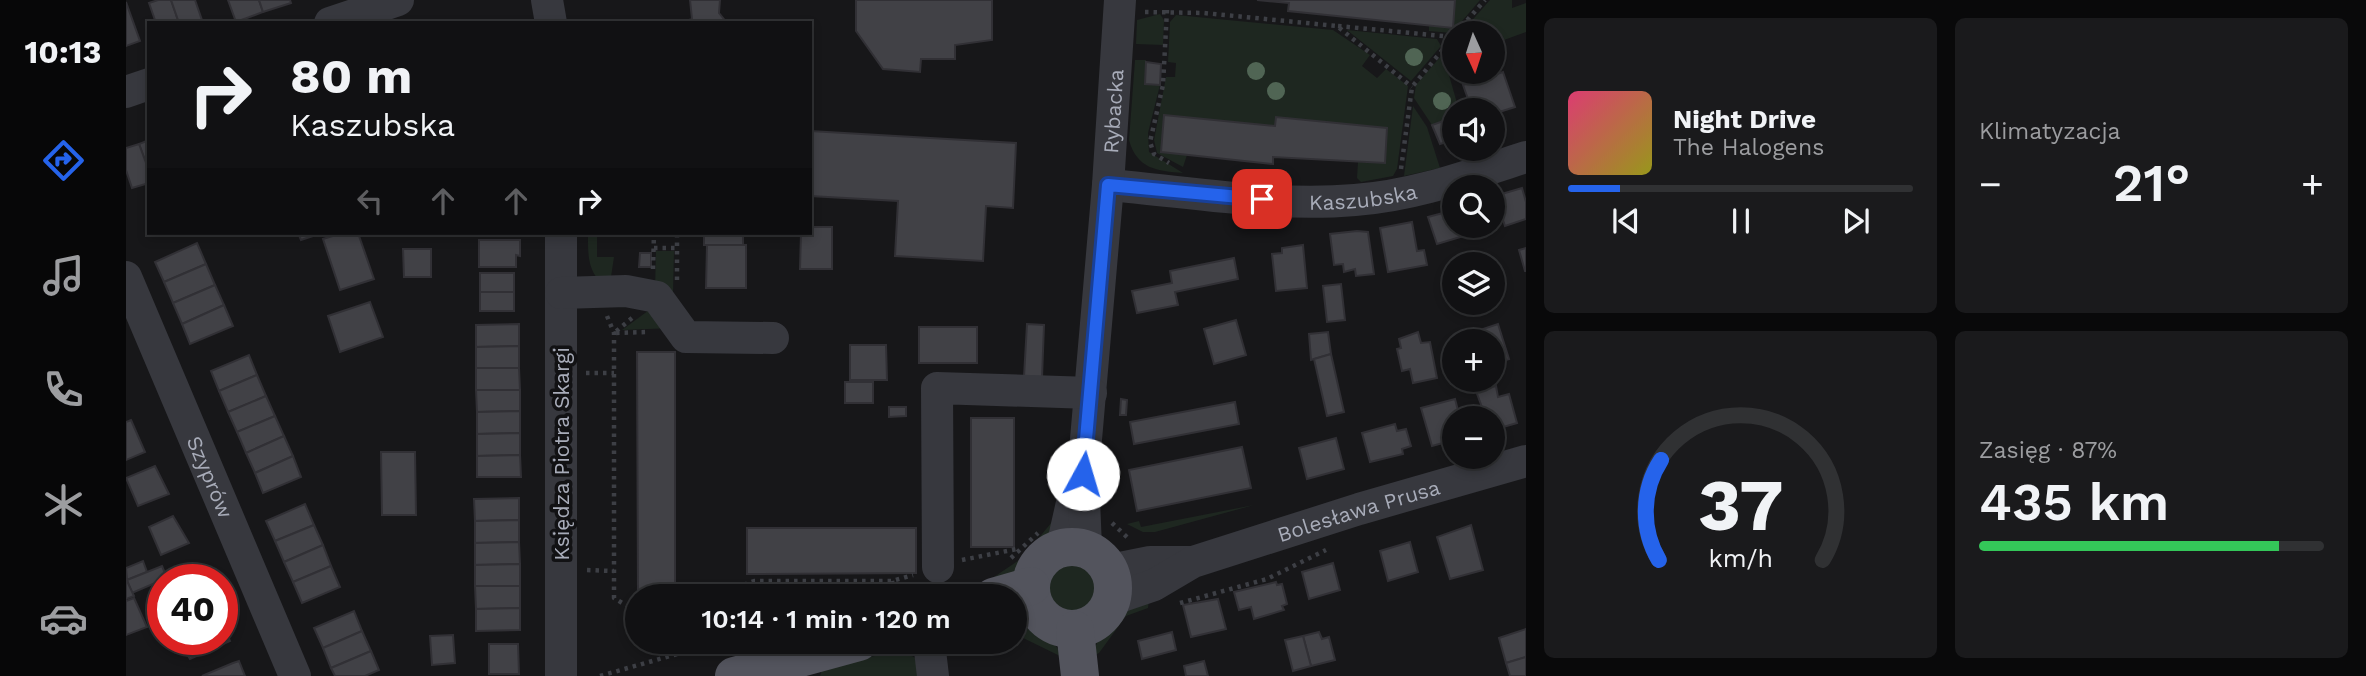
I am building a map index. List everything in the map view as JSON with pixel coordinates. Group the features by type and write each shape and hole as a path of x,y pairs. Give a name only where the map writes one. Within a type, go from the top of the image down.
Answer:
{"main road":[{"path":"1024,584 1040,561 1094,547 1099,620 1075,630 1062,629 1027,604"},
{"path":"1075,630 1080,676"},
{"path":"734,676 815,654"}],"street":[{"path":"336,21 398,0"},
{"path":"547,0 551,21"},
{"name":"Rybacka","path":"1094,547 1083,474 1108,185 1131,6"},
{"path":"126,92 147,85"},
{"name":"Kaszubska","path":"1108,185 1262,199 1355,200 1401,194 1526,157"},
{"name":"Księdza Piotra Skargi","path":"561,235 561,676"},
{"name":"Szyprów","path":"126,277 295,676"},
{"path":"561,293 626,291 657,297 686,337 773,338"},
{"path":"935,576 937,388 1091,393"},
{"name":"Bolesława Prusa","path":"1094,547 1154,585 1194,562 1526,461"},
{"path":"930,654 933,676"}],"path":[{"path":"1162,0 1163,85 1150,142 1154,154 1175,166"},
{"path":"1467,21 1485,0"},
{"path":"1131,6 1442,34"},
{"path":"1337,26 1412,86"},
{"path":"1399,181 1412,86 1442,50"},
{"path":"654,235 652,289 657,297 677,295 677,235"},
{"path":"654,248 677,248"},
{"path":"597,293 614,333 614,598 625,605"},
{"path":"1017,584 1018,553 1058,510 1094,547"},
{"path":"1108,517 1120,533 1094,547 1108,517"},
{"path":"918,584 1017,549"},
{"path":"746,584 754,581 892,582 935,576"},
{"path":"600,676 677,654"}],"shaded area":[{"path":"1455,0 1480,0 1462,21 1453,21"},
{"path":"1490,0 1512,0 1512,8 1526,3 1526,32 1505,40 1505,21 1472,21"},
{"path":"1160,14 1164,20 1163,45 1136,44 1137,20"},
{"path":"1176,15 1333,30 1370,55 1362,66 1377,78 1386,69 1408,86 1397,169 1393,176 1361,182 1357,178 1358,162 1385,163 1387,128 1276,117 1275,126 1165,115 1161,152 1187,155 1183,167 1157,153 1154,140 1166,77 1175,77 1176,63 1168,62 1170,22"},
{"path":"1429,25 1442,26 1442,32 1429,31"},
{"path":"1347,30 1437,39 1441,46 1411,81"},
{"path":"1442,55 1442,84 1452,84 1456,98 1442,98 1442,121 1432,125 1414,98 1416,85"},
{"path":"1135,60 1146,60 1145,83 1160,85 1148,133 1149,152 1183,173 1149,167 1133,150 1129,140"},
{"path":"1413,106 1427,127 1440,168 1404,176"},
{"path":"588,235 597,235 597,257 614,257 611,277 597,278 589,257"},
{"path":"656,251 674,251 673,294 655,290"},
{"path":"656,305 674,328 622,330"},
{"path":"1254,505 1155,532 1143,532 1127,524 1139,521 1141,527"},
{"path":"1057,516 1052,531 1015,576 994,577 1022,558"},
{"path":"1071,563 1081,565 1089,571 1095,579 1095,599 1089,607 1081,613 1071,615 1061,613 1053,607 1047,599 1045,589 1047,579 1053,571 1061,565"},
{"path":"1149,600 1148,608 1126,616 1099,653 1093,656 1101,636 1113,620"},
{"path":"1027,630 1049,639 1062,657 1027,640"},
{"path":"886,654 908,654 919,660 922,676 820,676 823,665"}],"building":[{"path":"171,0 178,21 155,21 149,3"},
{"path":"171,0 195,0 202,21 178,21"},
{"path":"228,0 259,0 263,12 236,21"},
{"path":"259,0 290,0 291,3 263,12"},
{"path":"690,0 720,0 719,13 725,21 686,21 692,19"},
{"path":"856,0 992,0 992,40 955,45 955,59 921,59 920,72 883,69 856,31"},
{"path":"1257,0 1455,0 1454,21 1442,21 1442,27 1288,11 1289,3"},
{"path":"126,2 140,41 126,46"},
{"path":"1146,62 1161,64 1160,85 1145,84"},
{"path":"1505,78 1515,107 1505,110 1505,98 1468,98 1463,85 1505,84"},
{"path":"1164,115 1275,126 1276,117 1387,128 1385,163 1273,157 1273,164 1161,152"},
{"path":"1442,121 1442,143 1440,144 1432,125"},
{"path":"812,131 1016,143 1013,208 986,206 983,261 895,256 898,201 812,196"},
{"path":"147,141 147,166 139,144"},
{"path":"139,144 147,166 147,184 132,188 126,170 126,148"},
{"path":"1522,188 1526,202 1526,219 1505,226 1505,193"},
{"path":"1442,213 1442,238 1457,238 1437,244 1428,217"},
{"path":"1412,222 1417,251 1424,250 1427,265 1388,272 1380,228"},
{"path":"812,227 832,227 832,269 800,269 801,235 812,235"},
{"path":"1368,232 1374,274 1356,276 1355,269 1344,272 1343,264 1334,265 1330,234"},
{"path":"299,235 316,235 301,240"},
{"path":"336,235 359,235 374,279 340,290 323,239"},
{"path":"704,235 743,235 743,245 704,245"},
{"path":"479,240 520,240 520,256 516,255 516,267 479,267"},
{"path":"197,243 206,264 164,282 155,262"},
{"path":"707,245 746,245 746,288 706,288"},
{"path":"1303,245 1307,288 1276,291 1272,254 1282,253 1282,248"},
{"path":"1526,248 1526,271 1525,271 1519,250"},
{"path":"403,249 431,249 431,277 404,277"},
{"path":"640,253 651,253 651,267 639,267"},
{"path":"1234,258 1238,279 1175,292 1178,305 1137,313 1132,291 1172,283 1170,271"},
{"path":"206,264 215,285 173,303 164,282"},
{"path":"480,273 514,273 514,292 480,292"},
{"path":"1341,284 1345,320 1327,322 1323,286"},
{"path":"215,285 224,305 182,324 173,303"},
{"path":"480,292 514,292 514,311 480,311"},
{"path":"370,302 383,337 340,352 328,316"},
{"path":"224,305 233,326 190,344 182,324"},
{"path":"1236,320 1246,355 1214,364 1204,329"},
{"path":"519,324 519,346 476,347 476,325"},
{"path":"1027,324 1044,325 1042,378 1024,377"},
{"path":"1498,324 1500,329 1483,329"},
{"path":"919,327 977,327 977,363 919,363"},
{"path":"1328,332 1331,354 1311,360 1309,334"},
{"path":"1418,332 1421,343 1430,342 1437,378 1413,383 1410,369 1402,371 1397,349 1401,348 1399,339"},
{"path":"850,345 886,345 887,380 850,380"},
{"path":"519,346 519,368 476,368 476,347"},
{"path":"637,352 675,352 675,584 638,584"},
{"path":"1331,354 1344,412 1327,416 1314,359"},
{"path":"249,355 257,375 219,391 211,371"},
{"path":"476,368 519,368 520,390 476,390"},
{"path":"257,375 266,396 228,412 219,391"},
{"path":"845,382 873,382 873,403 845,403"},
{"path":"476,390 520,390 520,411 477,412"},
{"path":"1476,392 1497,392 1498,397 1509,394 1517,423 1505,426 1505,406 1482,406"},
{"path":"266,396 275,416 237,432 228,412"},
{"path":"1121,399 1127,400 1126,415 1120,415"},
{"path":"1455,399 1457,406 1442,406 1442,443 1432,446 1421,408"},
{"path":"1235,402 1239,424 1134,444 1130,422"},
{"path":"889,407 906,407 906,416 889,417"},
{"path":"520,411 520,433 477,434 477,412"},
{"path":"275,416 284,436 246,453 237,432"},
{"path":"971,418 1014,418 1014,547 971,547"},
{"path":"131,420 145,452 126,460 126,422"},
{"path":"1395,424 1397,431 1406,429 1411,446 1402,449 1403,454 1370,462 1362,433"},
{"path":"520,433 520,455 477,456 477,434"},
{"path":"284,436 293,456 255,473 246,453"},
{"path":"1336,438 1344,469 1307,479 1299,448"},
{"path":"1242,447 1251,488 1137,511 1129,470"},
{"path":"381,452 415,452 416,515 382,515"},
{"path":"520,455 521,477 477,477 477,456"},
{"path":"293,456 301,477 263,493 255,473"},
{"path":"155,466 169,494 138,506 126,478"},
{"path":"519,498 519,520 475,521 474,499"},
{"path":"305,504 314,525 275,541 266,521"},
{"path":"173,516 189,543 161,555 149,527"},
{"path":"519,520 519,542 475,543 475,521"},
{"path":"314,525 323,545 284,562 275,541"},
{"path":"1471,525 1483,570 1450,579 1437,537"},
{"path":"747,528 916,528 916,573 747,574"},
{"path":"519,542 520,564 475,565 475,543"},
{"path":"1410,542 1418,572 1388,581 1380,551"},
{"path":"323,545 331,566 293,582 284,562"},
{"path":"143,561 147,572 127,580 126,568"},
{"path":"1333,563 1340,590 1309,599 1302,572"},
{"path":"520,564 520,586 475,586 475,565"},
{"path":"331,566 340,587 302,603 293,582"},
{"path":"147,572 147,587 132,593 127,580"},
{"path":"126,579 134,596 126,599"},
{"path":"1276,582 1277,585 1282,584 1287,604 1282,606 1284,610 1254,619 1251,607 1239,610 1234,592"},
{"path":"475,586 520,586 520,608 476,609"},
{"path":"134,598 147,627 126,635 126,601"},
{"path":"1218,599 1226,629 1191,637 1183,605"},
{"path":"520,608 520,630 476,631 476,609"},
{"path":"354,611 362,631 323,648 314,628"},
{"path":"1526,629 1526,657 1506,663 1499,638"},
{"path":"362,631 371,651 331,668 323,648"},
{"path":"1172,632 1176,650 1142,659 1138,641"},
{"path":"1319,632 1322,639 1329,637 1335,660 1311,666 1303,636"},
{"path":"453,635 455,663 432,665 430,636"},
{"path":"1303,636 1311,666 1293,671 1285,640"},
{"path":"489,644 518,644 519,674 489,674"},
{"path":"371,651 379,670 365,676 335,676 331,668"},
{"path":"1526,657 1526,676 1510,676 1506,663"},
{"path":"239,661 245,676 202,676 233,663"},
{"path":"1204,661 1208,676 1186,676 1184,666"}],"route":[{"path":"1083,474 1108,185 1262,199"}]}
